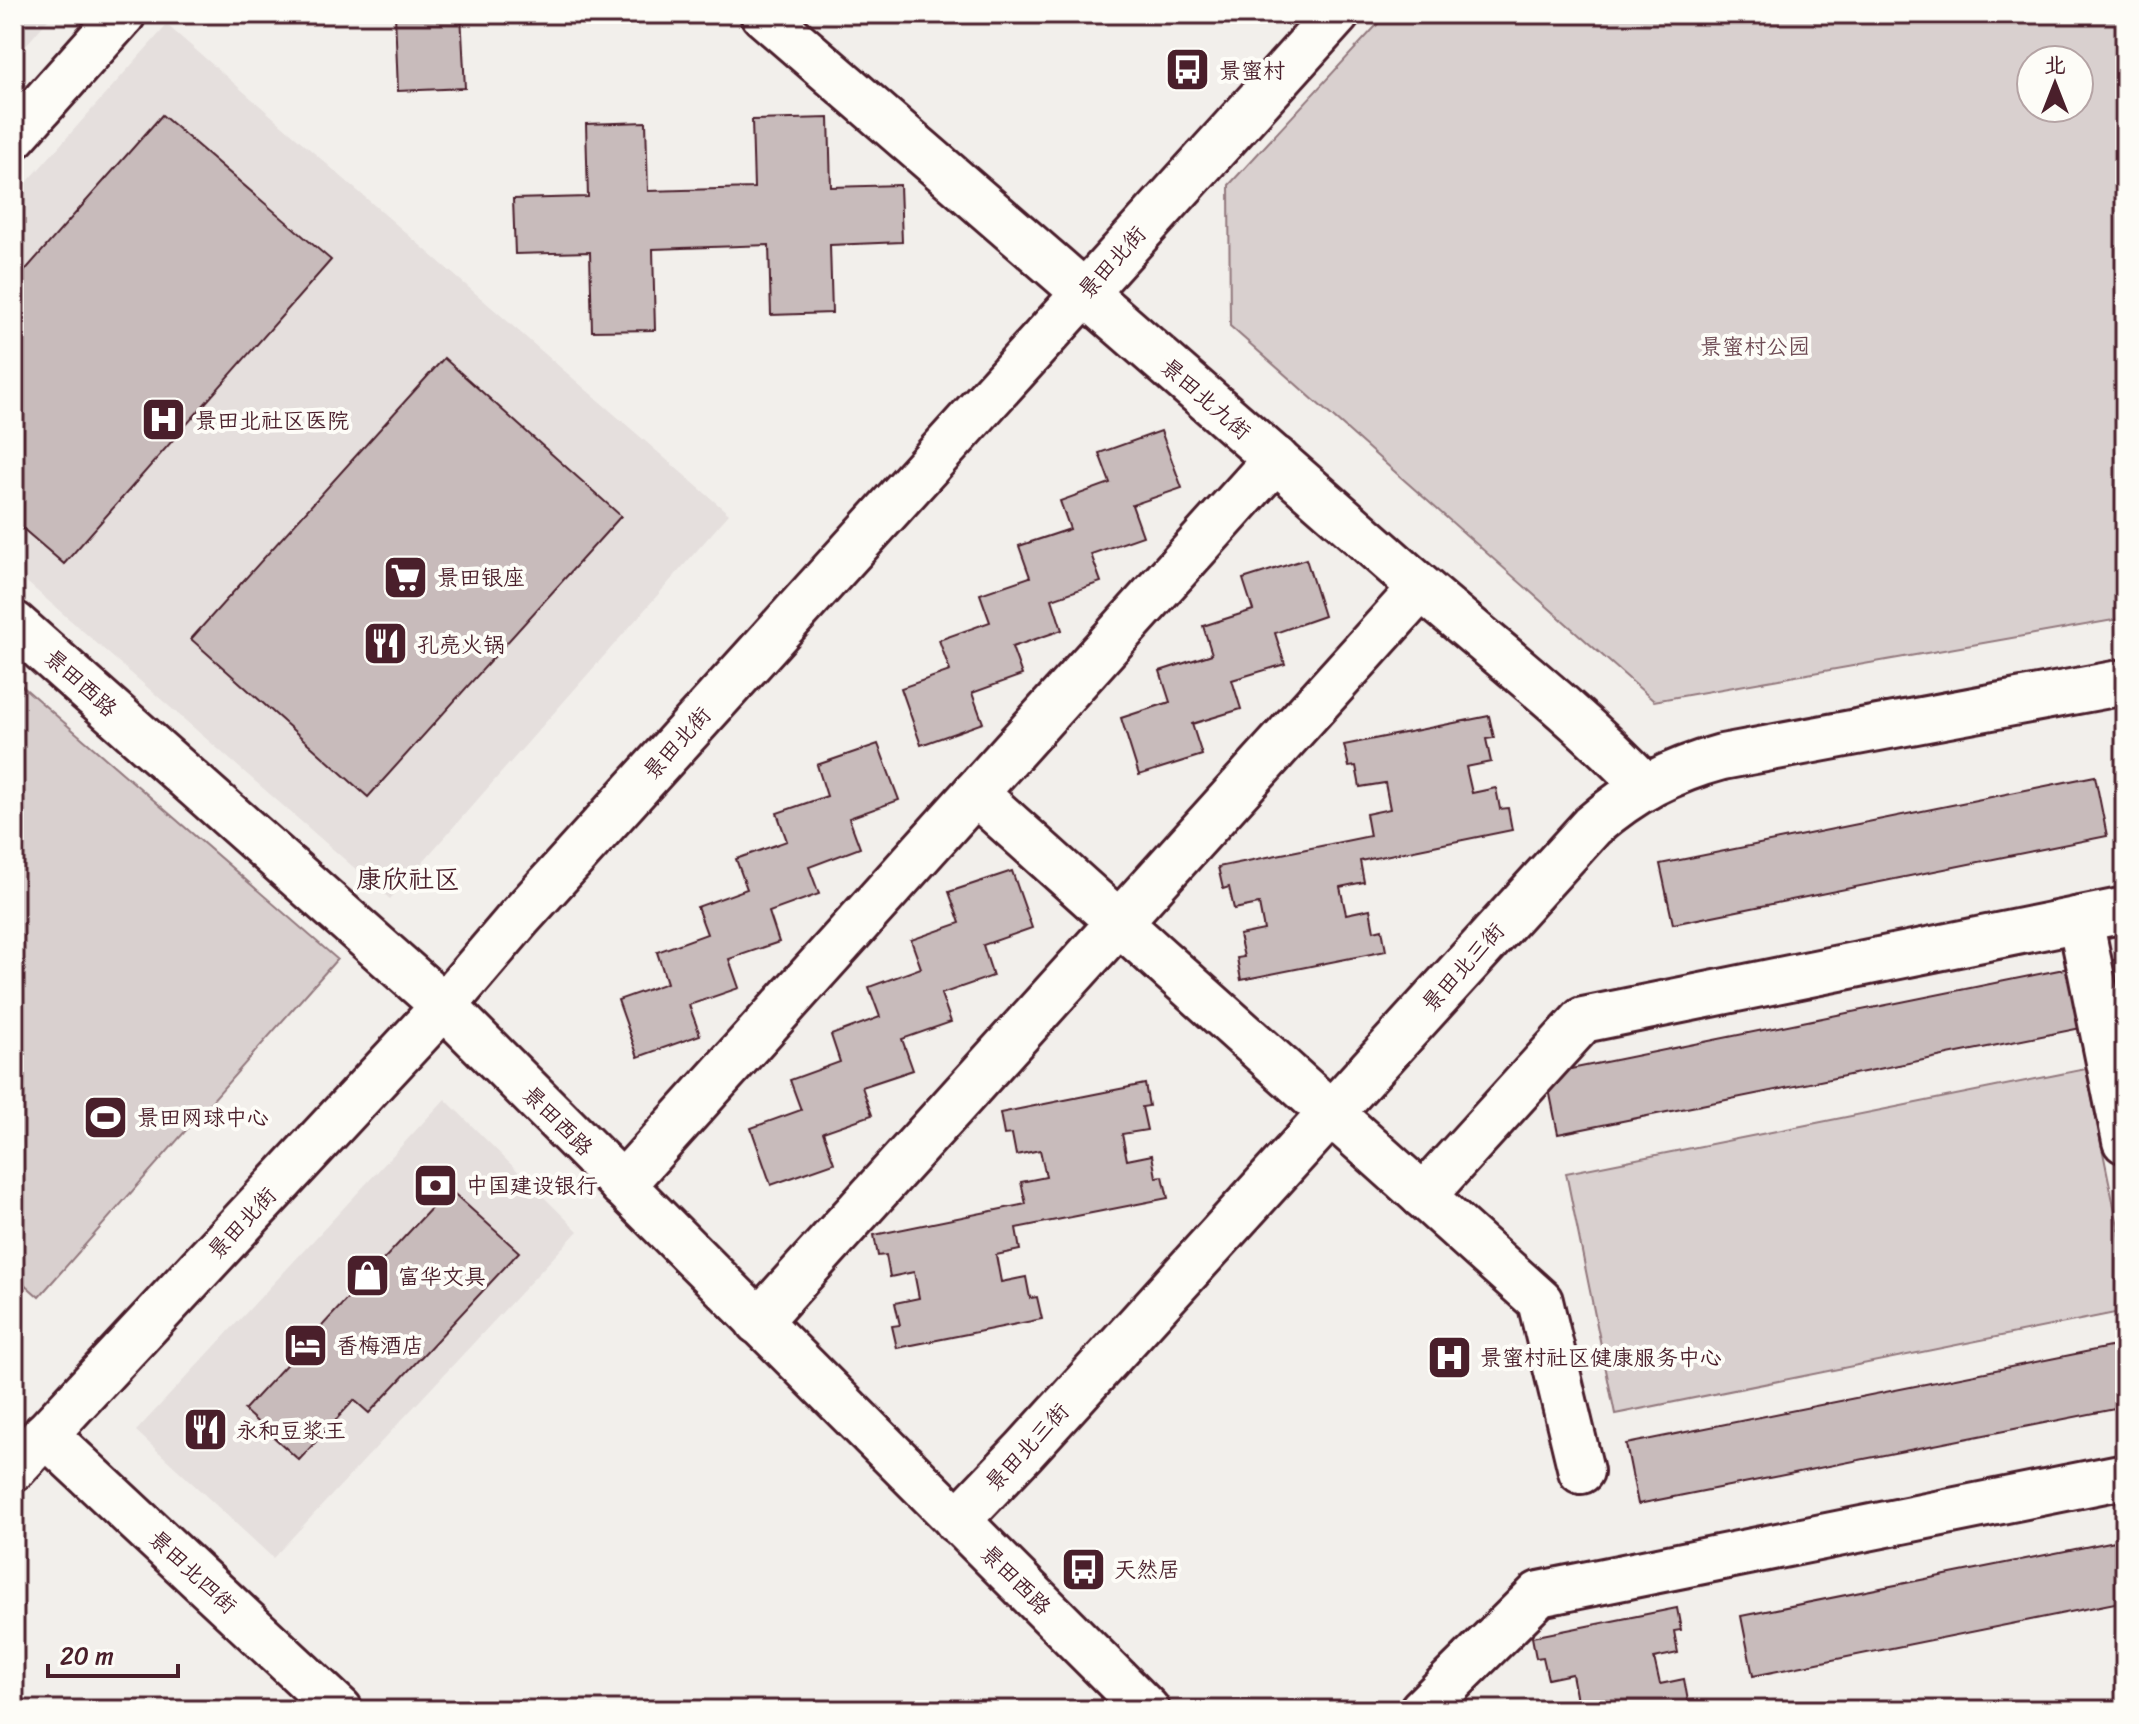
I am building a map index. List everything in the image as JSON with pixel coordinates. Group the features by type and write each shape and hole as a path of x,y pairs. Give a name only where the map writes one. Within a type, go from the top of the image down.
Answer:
{"street":[{"path":"14,136 123,14"},
{"name":"景田北九街","path":"763,14 1421,588 1590,731 1646,787"},
{"name":"景田北街","path":"28,1452 444,1006 519,918 1337,14"},
{"path":"622,1185 1276,459"},
{"path":"758,1322 1421,588"},
{"name":"景田西路","path":"14,624 444,1006 1147,1710"},
{"name":"景田北三街","path":"957,1521 1592,826 1612,809 1677,771 1722,757 2125,682"},
{"path":"975,793 1540,1301 1581,1471"},
{"path":"1423,1196 1583,1020 2125,910"},
{"path":"2080,919 2125,1141"},
{"name":"景田北四街","path":"28,1452 297,1710"},
{"name":"景田北四街","path":"28,1452 340,1710"},
{"path":"1422,1710 1539,1594 2125,1476"}],"shaded area":[{"path":"14,14 53,14 14,59"},
{"path":"167,25 729,514 390,899 14,571 14,197"},
{"path":"445,1099 578,1231 273,1558 136,1431"}],"green space":[{"name":"景蜜村公园","path":"1387,14 2125,14 2125,618 1654,701 1230,326 1229,185"},
{"name":"景田网球中心","path":"14,679 337,959 39,1297 14,1275"},
{"path":"2086,1069 2125,1260 2125,1311 1615,1414 1566,1173"}],"building":[{"path":"395,14 461,14 465,88 398,91"},
{"path":"162,115 331,260 64,564 14,521 14,283"},
{"path":"829,118 831,187 900,185 902,242 830,245 832,313 771,315 769,245 653,249 655,330 592,331 590,252 515,254 513,199 588,197 586,124 646,122 648,191 754,188 752,120"},
{"name":"景田银座","path":"444,358 621,516 368,797 191,639"},
{"path":"1161,431 1182,488 1132,505 1143,536 1091,554 1101,582 1052,599 1062,630 1012,647 1022,675 972,693 983,723 921,745 901,688 950,671 939,640 990,622 980,594 1030,577 1019,546 1070,529 1060,501 1110,483 1099,453"},
{"path":"1306,559 1324,616 1275,633 1285,664 1232,680 1241,709 1192,724 1202,755 1139,775 1121,718 1170,702 1160,671 1212,654 1203,626 1253,610 1243,579"},
{"path":"1489,716 1494,738 1486,739 1491,762 1466,767 1472,793 1496,788 1500,809 1508,808 1512,830 1360,861 1364,882 1340,887 1346,914 1370,909 1374,931 1382,929 1386,951 1241,980 1237,958 1244,957 1239,935 1264,930 1259,904 1234,909 1229,887 1223,889 1218,867 1370,836 1366,814 1390,809 1385,783 1360,787 1356,766 1349,767 1344,745"},
{"path":"878,744 899,800 849,818 860,848 809,867 819,894 769,912 779,942 729,959 739,988 689,1005 700,1035 638,1057 618,1000 667,983 657,952 707,934 697,907 747,889 736,859 787,841 777,813 827,796 817,765"},
{"path":"2095,776 2107,836 1673,924 1660,864"},
{"path":"1012,871 1032,928 983,945 993,976 941,994 951,1022 902,1039 913,1070 862,1087 872,1115 823,1132 834,1163 771,1185 751,1128 801,1110 790,1080 840,1062 831,1035 880,1017 869,987 921,968 911,940 960,923 949,892"},
{"path":"2125,958 2125,1020 2121,1021 2108,961"},
{"path":"2069,968 2081,1028 1558,1134 1546,1074"},
{"path":"1145,1084 1149,1106 1142,1107 1147,1130 1122,1134 1127,1160 1152,1155 1156,1177 1163,1176 1168,1198 1016,1228 1020,1250 996,1255 1001,1282 1026,1277 1030,1298 1037,1297 1042,1319 897,1348 892,1326 900,1325 895,1303 919,1298 914,1272 890,1277 886,1255 878,1256 874,1235 1026,1204 1021,1182 1046,1177 1040,1150 1016,1155 1012,1134 1004,1135 1000,1113"},
{"path":"449,1189 519,1252 369,1413 354,1400 299,1460 244,1410"},
{"path":"2125,1344 2125,1407 1638,1504 1626,1444"},
{"path":"2125,1539 2125,1601 1753,1676 1741,1616"},
{"path":"1677,1608 1681,1630 1674,1631 1678,1653 1654,1658 1660,1684 1684,1679 1688,1701 1696,1700 1697,1710 1554,1710 1553,1706 1577,1701 1572,1674 1548,1679 1543,1657 1536,1658 1532,1637"}],"place":[{"name":"景蜜村","path":"1188,70"},
{"name":"景田北社区医院","path":"164,420"},
{"name":"景田银座","path":"406,577"},
{"name":"孔亮火锅","path":"386,644"},
{"name":"景田网球中心","path":"106,1117"},
{"name":"中国建设银行","path":"435,1185"},
{"name":"富华文具","path":"367,1276"},
{"name":"香梅酒店","path":"305,1345"},
{"name":"景蜜村社区健康服务中心","path":"1449,1357"},
{"name":"永和豆浆王","path":"205,1430"},
{"name":"天然居","path":"1083,1569"}],"district":[{"name":"康欣社区","path":"408,879"}]}
